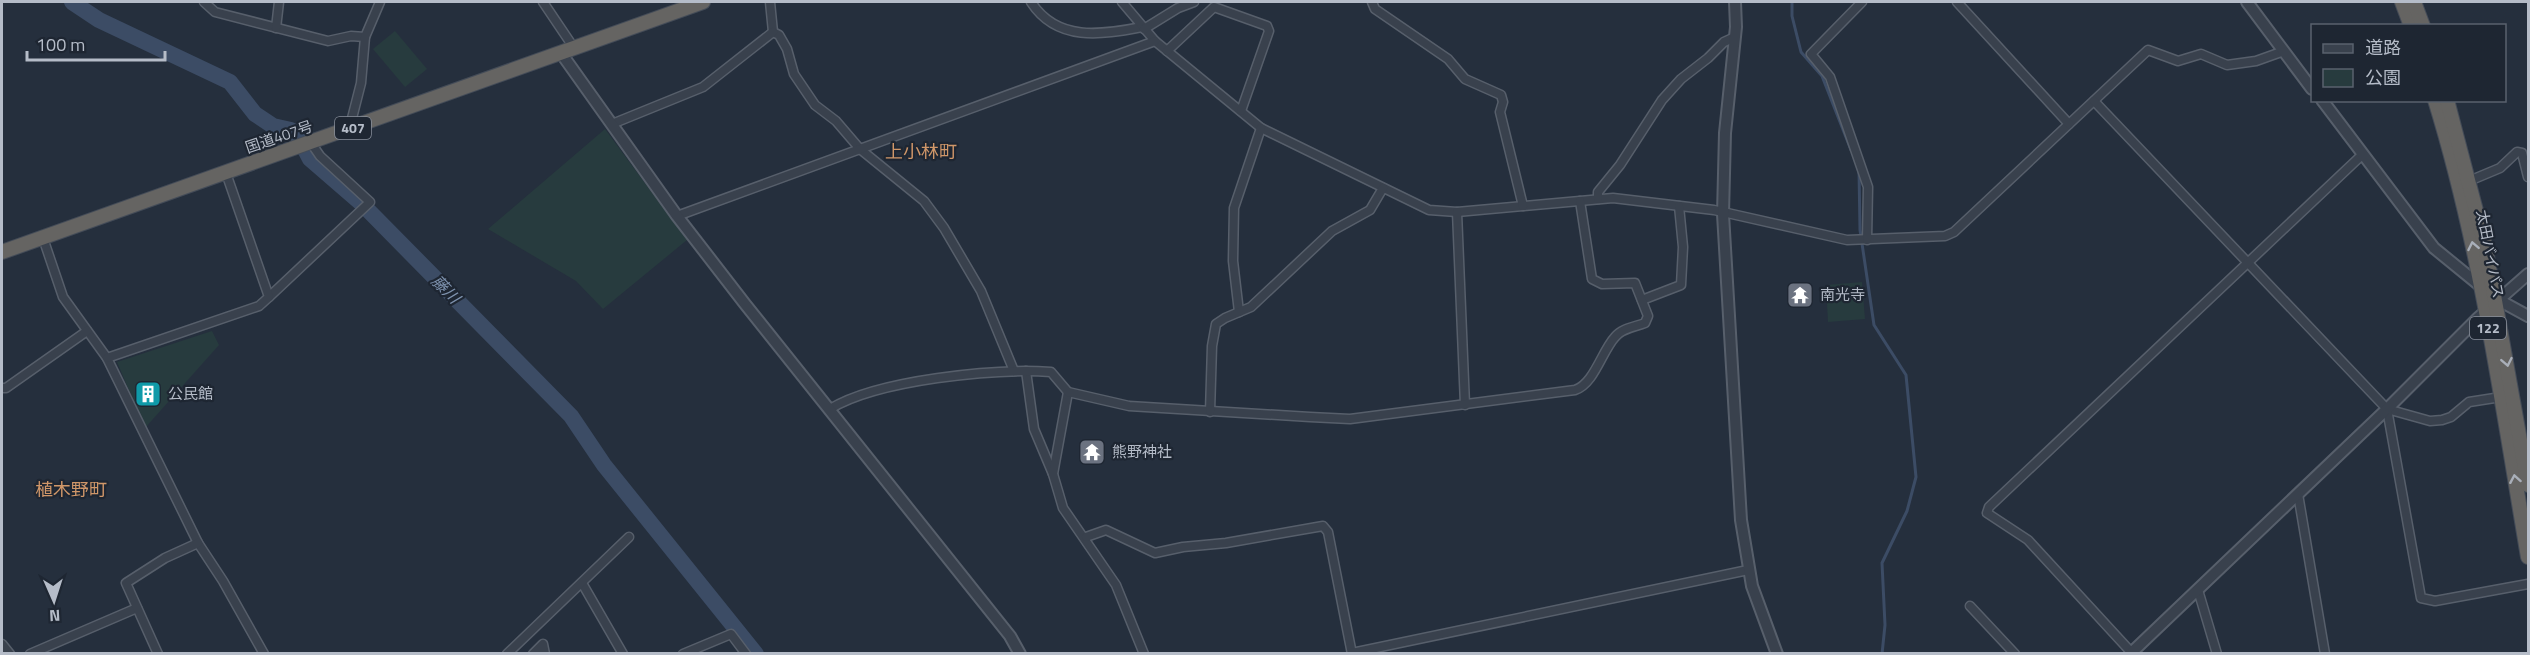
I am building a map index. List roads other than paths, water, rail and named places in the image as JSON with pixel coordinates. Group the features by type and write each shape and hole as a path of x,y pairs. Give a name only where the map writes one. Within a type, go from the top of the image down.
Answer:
{"highway":[{"name":"国道407号","path":"2,252 703,2"},
{"path":"2402,2 2410,24"},
{"path":"2414,2 2422,24"},
{"name":"太田バイパス","path":"2436,102 2451,151 2480,285 2494,304 2501,397 2529,557"},
{"name":"太田バイパス","path":"2448,102 2469,180 2529,485"}],"street":[{"path":"204,2 214,12 328,41 351,36 365,37"},
{"path":"276,28 279,2"},
{"path":"349,130 361,83 365,37 380,2"},
{"path":"543,2 568,51 612,124 677,216 1010,636 1020,654"},
{"path":"770,2 773,32"},
{"path":"1031,2 1051,24 1103,35 1143,28 1178,8 1194,2"},
{"path":"1122,2 1155,41 1262,128 1429,210 1457,212 1613,198 1723,214 1829,237 1867,240 1952,234 2148,50 2178,61 2201,54 2227,65 2256,61 2284,51"},
{"path":"1372,2 1375,9 1448,58 1465,79 1501,95 1503,102 1500,112 1523,206"},
{"path":"1735,2 1735,37 1725,133 1723,214 1741,520 1748,570 1777,654"},
{"path":"1862,2 1810,54 1830,77 1868,187 1867,240"},
{"path":"1957,2 2069,124"},
{"path":"2247,2 2311,86"},
{"path":"1167,51 1214,7 1267,26 1269,31 1241,111"},
{"path":"612,124 703,87 773,32"},
{"path":"773,32 779,35 787,49 794,74 815,105 836,121 860,149 924,201 944,228 981,291 1014,371"},
{"path":"1598,199 1598,192 1620,165 1662,100 1681,79 1724,42 1735,37"},
{"path":"677,216 1155,41"},
{"path":"2094,101 2387,409 2430,421 2442,420 2451,417 2469,402 2501,397"},
{"path":"2324,102 2434,248 2480,285"},
{"path":"1239,312 1233,261 1234,208 1262,128"},
{"path":"107,358 259,306 364,209 370,202 320,156 311,143"},
{"path":"2469,180 2500,168 2517,152 2522,153 2529,177"},
{"path":"2363,154 1989,507 1987,513 2028,540 2130,653 2494,304 2529,274"},
{"path":"226,173 269,297"},
{"path":"1210,412 1214,329 1220,321 1251,307 1332,231 1370,210 1383,188"},
{"path":"830,409 857,396 890,388 942,378 1014,371 1053,373 1068,392 1129,406 1350,419 1580,389 1597,368 1615,337 1622,331 1647,321 1648,316 1635,283 1602,284 1592,279 1580,201"},
{"path":"1642,300 1681,285 1683,247 1679,207"},
{"path":"1457,212 1465,405"},
{"path":"43,238 63,297 107,358 198,543 223,581 264,654"},
{"path":"2494,304 2529,316"},
{"path":"2,388 6,388 87,331"},
{"path":"1026,371 1034,429 1053,474 1063,508 1086,537 1116,585 1144,654"},
{"path":"1053,474 1068,392"},
{"path":"2387,409 2421,598 2435,601 2529,584"},
{"path":"2298,494 2325,654"},
{"path":"1086,537 1106,530 1155,553 1323,526 1328,532 1352,653 1748,570"},
{"path":"507,654 629,537"},
{"path":"158,654 126,583 165,558 198,543"},
{"path":"582,583 623,654"},
{"path":"2198,590 2217,654"},
{"path":"1970,606 2015,654"},
{"path":"30,654 137,608"},
{"path":"683,654 731,634 741,651"},
{"path":"2,644 10,654"},
{"path":"533,654 543,644 545,654"}],"waterway":[{"name":"藤川","path":"72,2 99,20 230,82 255,114 273,126 291,130 298,136 310,159 362,204 571,416 604,465 756,654"},
{"path":"1792,2 1792,16 1801,52 1822,76 1851,150"},
{"path":"1859,170 1860,230 1874,325 1906,375 1916,477 1907,511 1882,563 1885,625 1882,654"}],"place":[{"name":"南光寺","path":"1800,295"},
{"name":"公民館","path":"148,394"},
{"name":"熊野神社","path":"1092,452"}],"district":[{"name":"上小林町","path":"921,152"},
{"name":"植木野町","path":"71,490"}]}
